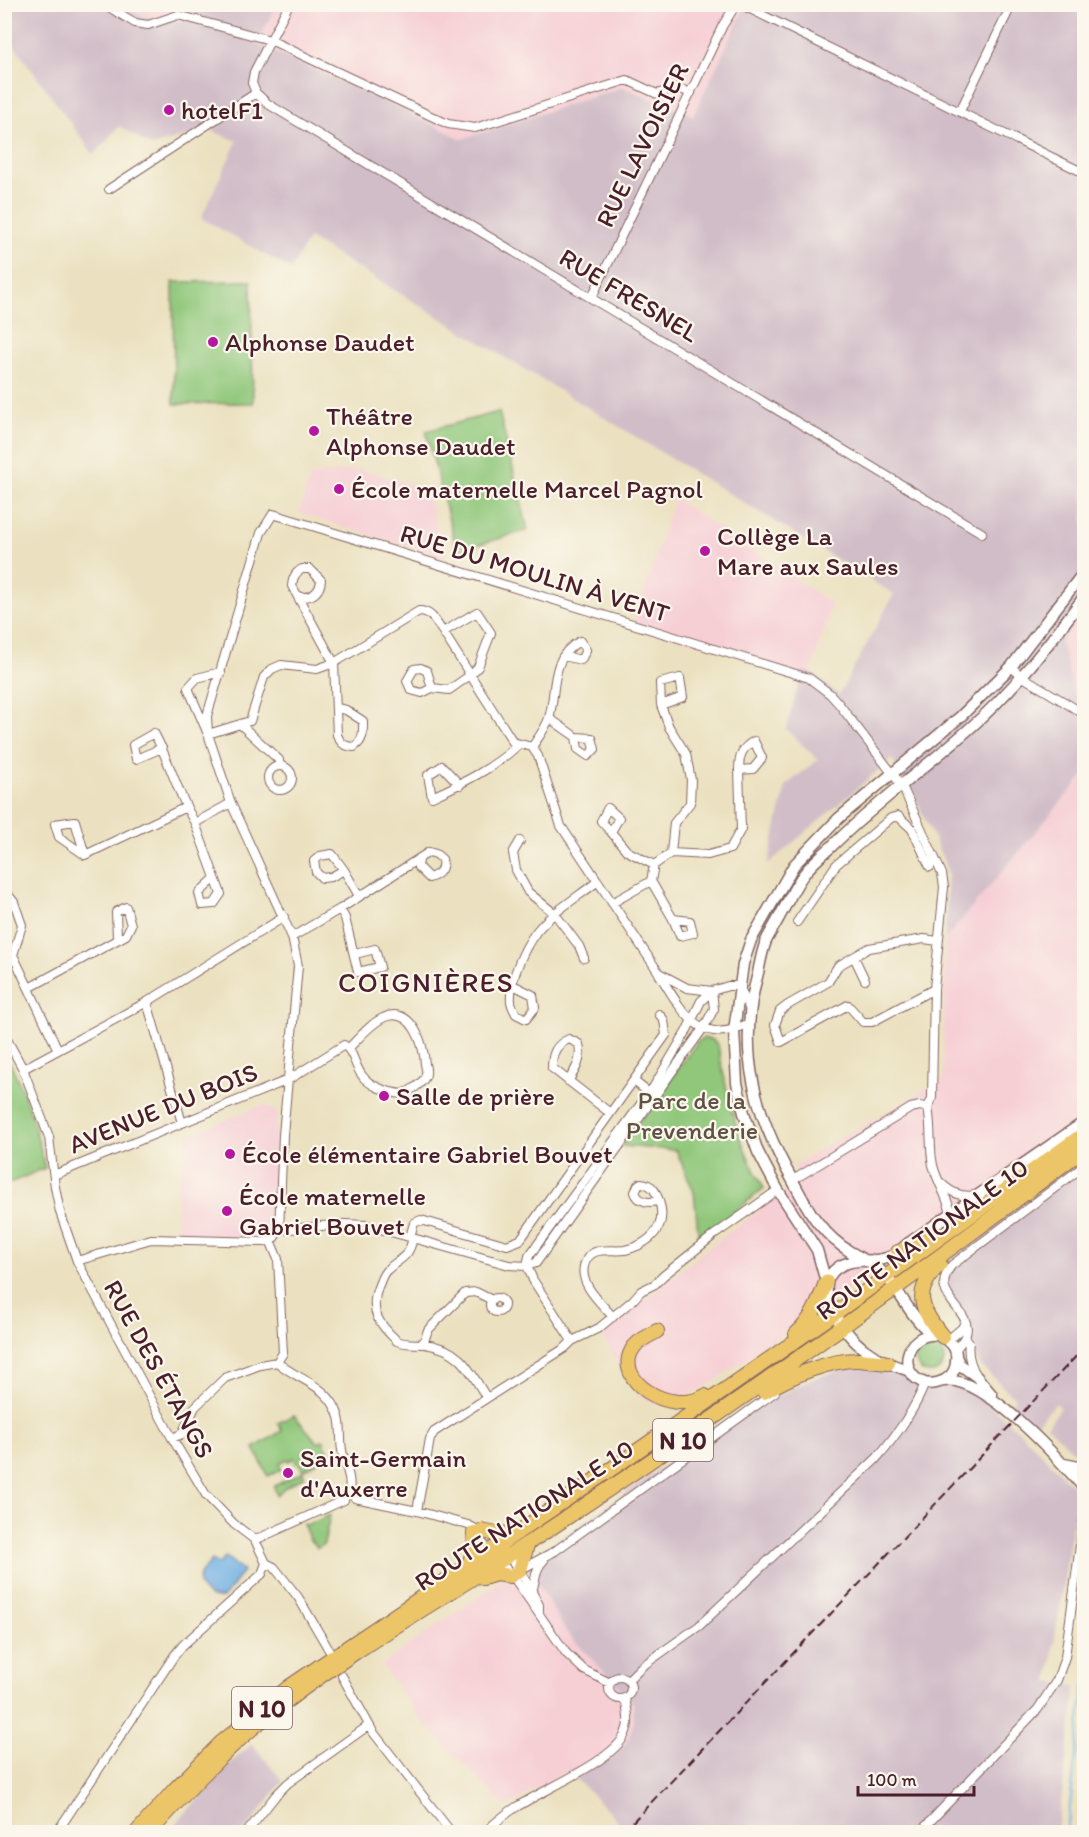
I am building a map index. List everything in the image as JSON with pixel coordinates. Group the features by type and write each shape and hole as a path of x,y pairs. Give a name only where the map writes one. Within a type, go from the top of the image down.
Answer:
{"main road":[{"name":"N 10","path":"137,1833 196,1767 229,1736 289,1687 468,1566 499,1554 517,1533 886,1278 1084,1134"},
{"name":"ROUTE NATIONALE 10","path":"499,1554 527,1545 718,1416 962,1242 1084,1149"},
{"path":"897,1252 913,1247 938,1231 954,1228"},
{"path":"943,1337 928,1319 923,1307 923,1294 931,1274 940,1264 956,1253 962,1242"},
{"path":"782,1350 784,1342 804,1326 813,1314 826,1282"},
{"path":"657,1330 636,1345 631,1352 631,1372 643,1389 655,1397 674,1403 691,1403 706,1396 716,1395"},
{"path":"718,1416 728,1416 771,1388 826,1365 846,1361 888,1363"},
{"path":"466,1583 485,1565 531,1530 534,1522"},
{"path":"468,1566 476,1548 474,1530 497,1534 517,1533"},
{"path":"466,1583 496,1574 510,1576 516,1573 527,1545"},
{"name":"ROUTE NATIONALE 10","path":"150,1833 211,1766 261,1721 362,1648 466,1583"}],"street":[{"path":"104,4 135,23 148,25 178,15 270,40 448,124 461,127 476,128 492,124 627,80 657,94 666,91 670,85 691,93"},
{"path":"176,4 178,15"},
{"path":"109,189 256,93 252,83 254,72 289,4"},
{"path":"389,4 433,4"},
{"path":"960,111 1012,4"},
{"path":"729,8 740,10 744,5 1084,173"},
{"name":"RUE LAVOISIER","path":"592,297 691,93 729,8"},
{"name":"RUE FRESNEL","path":"256,93 268,104 982,533"},
{"name":"RUE DU MOULIN À VENT","path":"208,734 207,716 261,533 273,514 809,678 839,704 892,772 902,786 916,827"},
{"path":"910,1371 888,1363 864,1349 843,1327 829,1302 817,1250 778,1190 758,1152 744,1113 737,1083 734,1031 743,964 751,940 794,865 838,818 960,717 1011,667 1084,572"},
{"path":"300,597 334,663 337,735 340,743 354,747 363,735 363,721 346,710 337,708"},
{"path":"977,1377 960,1365 956,1354 943,1337 925,1328 881,1272 828,1234 817,1221 793,1180 769,1137 758,1107 752,1078 749,1023 753,989 766,943 804,874 848,830 971,728 1023,676 1084,597"},
{"path":"208,734 250,721 264,677 272,669 281,665 317,669 334,663 419,611 426,611 431,614 513,742 532,747 538,756 561,826 684,1014 692,1021 721,1033 734,1031 749,1023"},
{"path":"432,688 449,690 469,676 478,667 491,633 477,612 442,632"},
{"path":"532,747 549,718 554,680 564,657"},
{"path":"1011,667 1084,714"},
{"path":"76,1261 152,1239 264,1242 274,1238 279,1230 280,1179 298,966 292,937 231,803 208,734 188,688 197,678 221,672"},
{"path":"661,705 669,726 686,754 692,780 690,803 674,823 671,853"},
{"path":"549,718 576,737"},
{"path":"240,724 279,760 279,766"},
{"path":"460,784 507,755 518,744"},
{"path":"162,748 195,823 215,878"},
{"path":"673,919 651,880 654,866 671,853 708,855 730,849 741,829 739,770"},
{"path":"195,823 231,803"},
{"path":"85,855 186,807"},
{"path":"797,922 836,865 891,818 898,816 916,827 942,874 944,887 934,989 932,1098 928,1108 931,1120 932,1158 951,1214"},
{"path":"916,827 930,867"},
{"path":"611,832 627,851 654,866"},
{"path":"520,841 513,853 516,870 528,892 555,914 579,946 584,958"},
{"path":"292,937 419,860"},
{"path":"344,870 359,896"},
{"path":"612,903 651,880"},
{"path":"513,986 516,969 536,932 555,914 598,881"},
{"path":"4,890 14,902 22,925 13,955 58,1050"},
{"path":"4,906 14,902"},
{"path":"340,909 345,918 355,954"},
{"path":"23,1069 147,1002 284,917"},
{"path":"29,988 117,938"},
{"path":"934,989 872,1022 863,1022 848,1005 781,1042 776,1025 780,1011 828,982 838,966 869,948 924,939 938,941"},
{"path":"854,957 865,981"},
{"path":"659,973 687,988 712,991 728,986 739,986"},
{"path":"739,986 750,1011"},
{"path":"572,1341 533,1280 527,1266 529,1256 649,1093 692,1021 701,1001 712,991"},
{"path":"279,1230 357,1224 379,1228 509,1265 527,1266 536,1263 704,1027 714,1009 712,991"},
{"path":"147,1002 182,1123"},
{"path":"486,1397 458,1356 447,1350 423,1344 397,1341 378,1319 374,1307 382,1276 409,1253 414,1223 421,1220 507,1245 520,1240 666,1035 664,1020 659,1014"},
{"path":"391,1015 400,1017 411,1023 420,1035 424,1047 426,1076 403,1094 368,1083 360,1073 349,1048 383,1018 391,1015"},
{"name":"RUE DES ÉTANGS","path":"4,1034 23,1069 49,1137 60,1212 76,1261 172,1438 206,1495 216,1507 255,1540 266,1563 274,1567 298,1597 329,1650"},
{"path":"568,1081 577,1068 581,1056 579,1044 569,1039 560,1043 552,1054 552,1068 568,1081 610,1113"},
{"name":"AVENUE DU BOIS","path":"54,1175 288,1080 338,1048 344,1045 349,1048"},
{"path":"633,1080 649,1093"},
{"path":"793,1180 911,1108 920,1106 928,1108"},
{"path":"826,1282 833,1271 846,1262 887,1258 897,1252 1084,1122"},
{"path":"944,1381 954,1370 956,1354 967,1332 965,1321 946,1292 947,1271 1084,1166"},
{"path":"938,1179 948,1190 956,1194 967,1197 977,1195"},
{"path":"417,1511 431,1436 441,1426 565,1348 572,1341 593,1332 641,1291 660,1281 663,1276 714,1235 778,1190"},
{"path":"613,1317 585,1282 583,1275 585,1261 593,1252 632,1248 650,1237 662,1219 663,1208 659,1200"},
{"path":"544,1206 558,1217"},
{"path":"270,1240 278,1259 282,1353 277,1362"},
{"path":"423,1344 428,1330 465,1293 476,1292 492,1300"},
{"path":"965,1321 962,1328 943,1337 930,1334 921,1336 911,1346 908,1354 910,1371 926,1383 951,1380 968,1384 1003,1406"},
{"path":"965,1337 969,1341 970,1365 977,1377 1003,1406 1064,1464 1084,1488"},
{"path":"172,1438 184,1431 195,1407 225,1378 260,1365 277,1362 294,1375 316,1385 324,1393 335,1408 339,1419 342,1450 350,1474 352,1495 350,1503 344,1500 255,1540"},
{"path":"516,1573 555,1551 774,1393 806,1373"},
{"path":"628,1680 641,1667 699,1626 876,1459 892,1439 926,1383"},
{"path":"1064,1464 1084,1468"},
{"path":"352,1495 417,1511 474,1530 499,1554 532,1592 539,1605 539,1611"},
{"path":"920,1833 1038,1709 1057,1680 1065,1657 1084,1516"},
{"path":"532,1592 538,1567 555,1551"},
{"path":"57,1833 174,1656 183,1645 262,1574 266,1563"},
{"path":"516,1573 534,1608 539,1611 566,1653 584,1670 610,1683"},
{"path":"342,1676 368,1726 451,1833"},
{"path":"618,1677 628,1680 631,1690 625,1698 618,1699 612,1696 609,1689 610,1683 618,1677"},
{"path":"485,1833 515,1807 613,1751 625,1736 628,1726 625,1698"},
{"path":"246,1833 276,1795 294,1778 368,1726"}],"shaded area":[{"path":"5,5 121,5 141,16 181,23 189,5 276,5 257,44 389,103 462,139 623,87 693,116 746,5 1084,5 1084,610 1061,641 1074,695 1084,701 1084,775 945,939 948,874 913,792 892,759 768,864 786,785 818,760 786,729 803,670 812,673 839,695 894,594 309,238 291,269 201,218 237,141 210,130 151,146 119,126 94,155 5,33"},
{"path":"121,5 189,5 181,23 141,16"},
{"path":"276,5 746,5 693,116 623,87 462,139 389,103 256,44"},
{"path":"359,469 426,489 445,559 299,513 310,476"},
{"name":"Collège La Mare aux Saules","path":"674,498 832,604 809,678 634,624"},
{"path":"1084,610 1084,701 1074,695 1061,641"},
{"path":"1084,775 1084,1127 701,1390 658,1405 636,1393 602,1336 706,1250 771,1201 804,1181 793,1166 943,1079 945,939"},
{"path":"265,1104 277,1113 273,1175 279,1230 274,1238 177,1239 178,1189 189,1135"},
{"path":"1084,1160 1084,1469 1077,1454 1047,1426 1061,1408 1056,1403 1033,1427 1009,1405 1015,1398 980,1365 955,1315 939,1291 940,1272 951,1260"},
{"path":"877,1368 972,1390 1020,1432 1078,1491 1048,1682 1076,1686 1057,1832 610,1832 619,1822 568,1771 613,1759 628,1739 634,1722 633,1702 567,1633 525,1563 722,1425 809,1380 844,1369"},
{"path":"525,1563 567,1633 633,1702 634,1722 628,1739 613,1759 568,1771 505,1807 422,1721 381,1665"},
{"path":"252,1744 283,1781 244,1832 169,1832 224,1769"}],"green space":[{"name":"Alphonse Daudet","path":"251,281 253,403 174,404 173,282"},
{"path":"499,412 528,530 457,551 426,431"},
{"name":"Parc de la Prevenderie","path":"704,1038 713,1040 718,1045 734,1119 747,1154 764,1188 699,1240 694,1192 676,1150 622,1146 698,1041"},
{"path":"4,1051 29,1108 45,1168 5,1185"},
{"path":"930,1345 940,1349 944,1359 940,1369 930,1373 920,1369 916,1359 920,1349"},
{"path":"294,1415 318,1443 323,1440 330,1454 304,1470 305,1476 284,1488 277,1495 274,1487 276,1485 301,1473 303,1469 294,1458 289,1461 287,1459 280,1463 281,1470 268,1476 254,1448 282,1431 278,1423"},
{"path":"330,1515 324,1544 317,1548 310,1540 303,1524 308,1525"}],"water":[{"path":"226,1557 243,1571 223,1598 218,1598 201,1589 199,1580 200,1575 212,1560 218,1564"}],"waterway":[{"path":"1067,1832 1084,1686"}],"railway":[{"path":"623,1832 1084,1348"}],"place":[{"name":"hotelF1","path":"169,110"},
{"name":"Alphonse Daudet","path":"213,342"},
{"name":"Théâtre Alphonse Daudet","path":"314,431"},
{"name":"École maternelle Marcel Pagnol","path":"339,489"},
{"name":"Collège La Mare aux Saules","path":"705,551"},
{"name":"Salle de prière","path":"384,1096"},
{"name":"École élémentaire Gabriel Bouvet","path":"230,1154"},
{"name":"École maternelle Gabriel Bouvet","path":"227,1211"},
{"name":"Saint-Germain d'Auxerre","path":"288,1473"}],"district":[{"name":"COIGNIÈRES","path":"426,982"}]}
